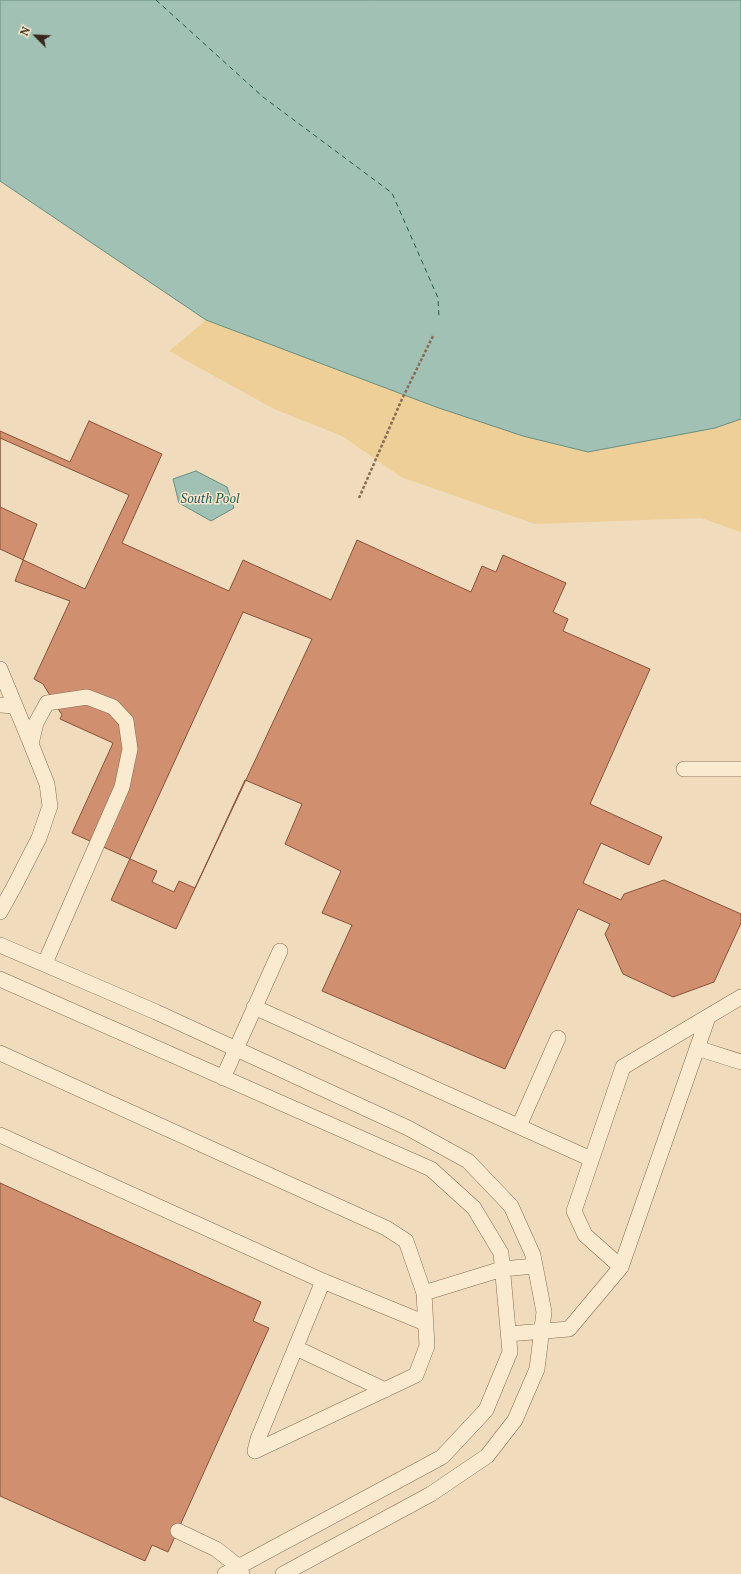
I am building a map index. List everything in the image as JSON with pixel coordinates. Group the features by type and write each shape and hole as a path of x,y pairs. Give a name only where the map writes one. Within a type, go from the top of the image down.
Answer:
{"lane":[{"path":"0,668 47,784 50,806 39,838 16,885 0,912"},
{"path":"31,744 36,723 47,703 87,697 113,707 126,721 130,749 122,787 45,963"},
{"path":"0,705 15,706"},
{"path":"684,769 741,769"},
{"path":"0,945 45,963 408,1128 468,1161 511,1206 533,1255 544,1312 538,1369 515,1420 487,1456 431,1494 283,1574"},
{"path":"223,1078 280,951"},
{"path":"0,979 431,1170 474,1208 501,1253 510,1352 486,1410 442,1457 240,1571 224,1574"},
{"path":"620,1267 585,1235 574,1211 624,1067 741,998"},
{"path":"254,1007 591,1159"},
{"path":"508,1334 569,1329 620,1267 708,1017"},
{"path":"519,1126 558,1038"},
{"path":"697,1048 741,1062"},
{"path":"0,1053 386,1228 406,1241 424,1292 427,1346 416,1375 255,1451 258,1439 323,1281"},
{"path":"0,1135 323,1281 426,1323"},
{"path":"424,1292 502,1269 535,1266"},
{"path":"296,1348 385,1390"},
{"path":"178,1530 216,1549 240,1571"}],"path":[{"path":"359,498 402,399 433,336"}],"sand":[{"path":"206,320 436,407 523,436 588,452 715,428 741,419 741,532 701,518 535,524 401,477 342,436 274,409 169,351"}],"water":[{"path":"0,0 741,0 741,419 715,428 588,452 523,436 436,407 206,320 0,181"},
{"name":"South Pool","path":"196,471 227,487 234,508 211,521 179,503 173,479"}],"building":[{"path":"89,421 162,454 122,543 229,591 243,560 331,600 357,540 471,592 482,566 496,572 503,555 566,583 553,612 568,619 563,631 650,669 590,804 662,837 649,865 601,843 583,883 621,900 624,894 664,880 741,914 741,923 714,982 673,997 623,974 605,934 610,924 578,909 505,1069 322,991 352,925 322,913 341,871 285,844 302,804 245,780 195,888 179,881 174,892 152,882 157,871 72,833 113,743 60,719 62,715 43,684 34,679 70,601 15,581 37,524 0,507 0,431 70,462"},
{"path":"0,438 129,495 85,589 0,549"},
{"path":"243,612 312,639 176,929 111,900"},
{"path":"0,1183 261,1302 253,1321 269,1328 168,1552 152,1545 145,1561 0,1496"}],"ferry route":[{"path":"156,0 263,97 392,193 438,298 439,319"}]}
